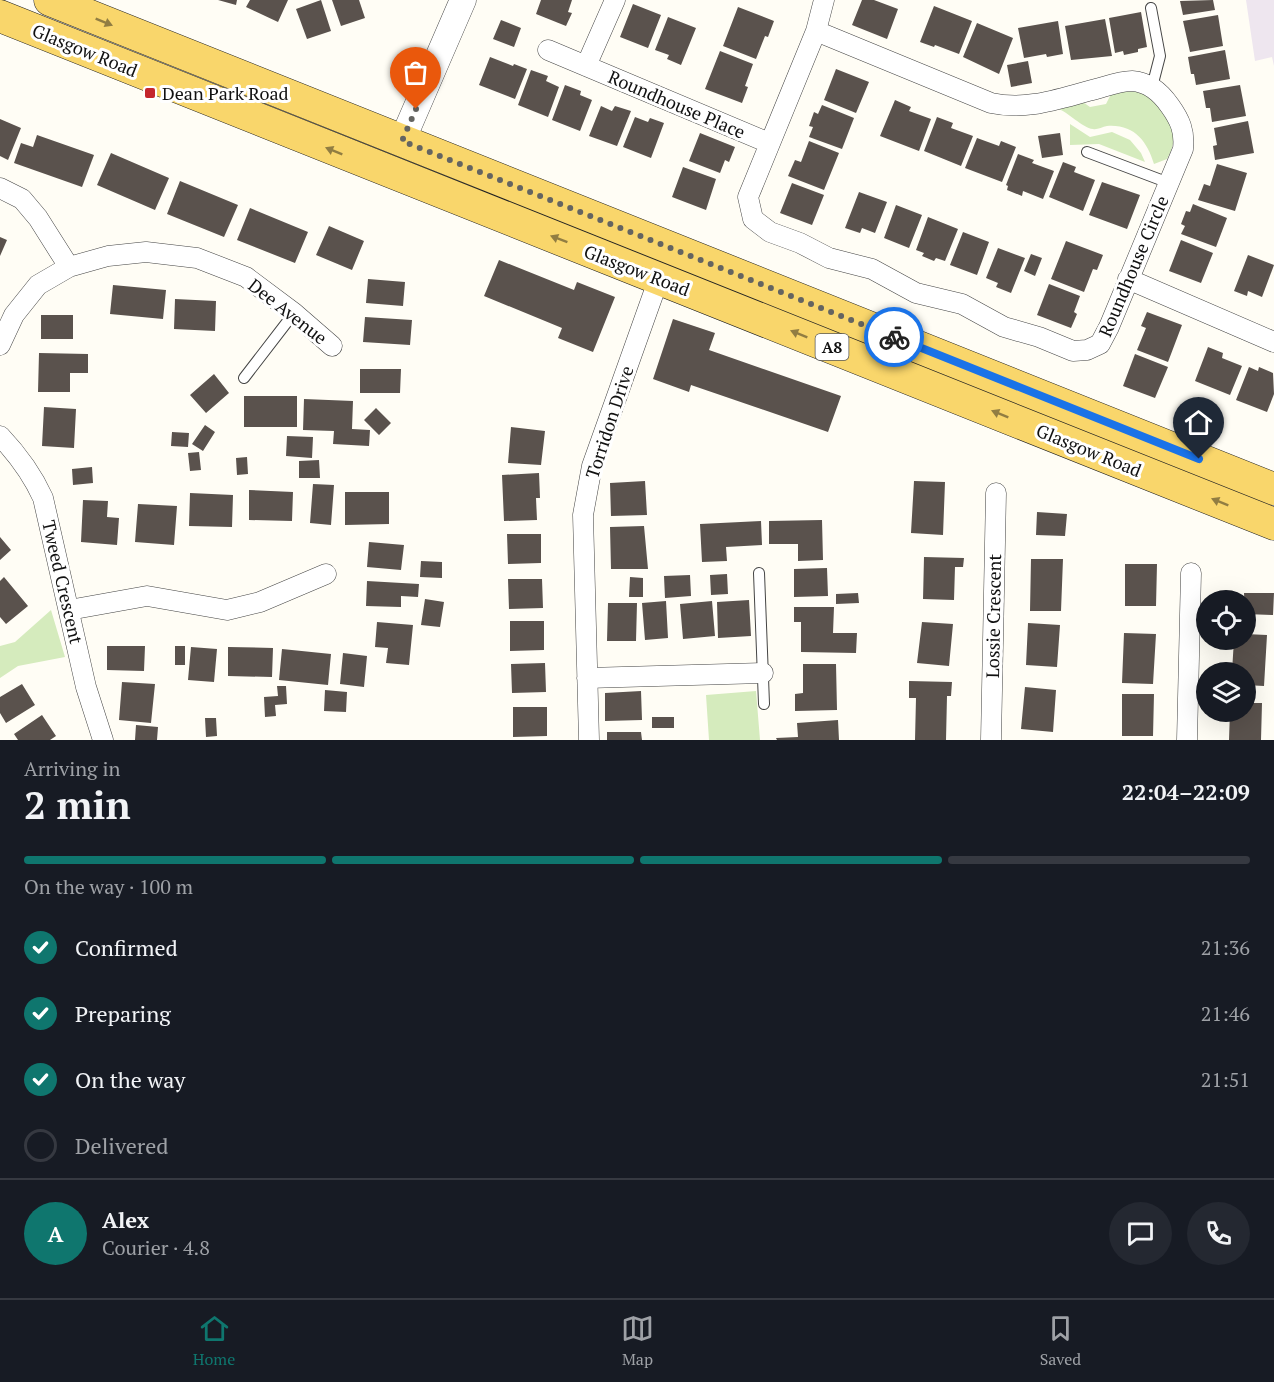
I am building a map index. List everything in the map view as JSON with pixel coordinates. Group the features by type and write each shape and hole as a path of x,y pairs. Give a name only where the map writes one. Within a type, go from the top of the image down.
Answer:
{"main road":[{"name":"Glasgow Road","path":"50,0 1274,489"},
{"name":"Glasgow Road","path":"0,16 388,173 659,278 1274,524"},
{"path":"388,173 402,141"}],"street":[{"path":"402,141 463,0"},
{"name":"Roundhouse Place","path":"586,66 615,0"},
{"name":"Roundhouse Circle","path":"824,0 816,31 748,196 753,219 770,232 800,243 829,258 872,269 916,293 962,304 1004,327 1039,337 1073,351 1087,350 1100,344 1183,148 1184,135 1179,118 1152,87"},
{"path":"816,31 991,103 1009,107 1026,106 1134,81 1152,87"},
{"name":"Roundhouse Place","path":"548,50 769,143"},
{"path":"0,188 22,199 38,218 69,267"},
{"name":"Dee Avenue","path":"0,345 14,315 38,285 69,267 108,256 146,252 197,258 246,277 294,313 332,346"},
{"name":"Torridon Drive","path":"589,740 583,515 592,466 659,278"},
{"path":"1128,279 1274,342"},
{"name":"Tweed Crescent","path":"0,436 18,455 34,478 43,498 86,687 103,740"},
{"name":"Lossie Crescent","path":"991,740 996,492"},
{"path":"1186,740 1191,573"},
{"path":"69,610 147,596 227,610 260,602 326,574"},
{"path":"587,678 763,673"}],"lane":[{"path":"1151,8 1160,56 1152,87"},
{"path":"1087,152 1169,183"},
{"path":"244,378 294,313"},
{"path":"759,573 765,704"}],"shaded area":[{"path":"1246,0 1274,0 1274,66 1272,57 1255,61"}],"green space":[{"path":"1138,91 1154,98 1173,127 1174,140 1167,159 1154,164 1148,148 1132,131 1116,126 1089,128 1056,108 1080,100 1090,107 1106,104 1112,92"},
{"path":"1070,124 1090,137 1112,132 1130,140 1145,162 1099,144 1070,145"},
{"path":"51,610 65,657 18,666 0,678 0,646 15,642"},
{"path":"756,691 760,740 709,740 706,695"}],"building":[{"path":"218,0 237,0 236,5"},
{"path":"250,0 288,0 278,22 246,7"},
{"path":"321,0 331,31 307,39 296,9"},
{"path":"332,0 359,0 365,18 341,26"},
{"path":"541,0 572,0 568,12 572,13 566,26 536,14"},
{"path":"862,0 874,0 898,9 887,39 852,25"},
{"path":"1213,0 1215,10 1183,15 1180,1"},
{"path":"633,4 661,15 648,48 620,37"},
{"path":"934,6 972,21 959,54 920,42"},
{"path":"738,7 774,21 756,59 723,46"},
{"path":"1141,12 1147,47 1124,55 1123,51 1115,53 1109,18"},
{"path":"1218,15 1223,46 1190,52 1183,21"},
{"path":"668,17 696,28 681,65 667,59 669,55 655,50"},
{"path":"1105,19 1112,56 1071,60 1065,26"},
{"path":"501,20 521,28 514,47 493,39"},
{"path":"1058,21 1063,54 1024,58 1018,28"},
{"path":"977,23 1013,38 999,74 963,57"},
{"path":"1225,50 1230,79 1196,85 1188,57"},
{"path":"720,51 753,64 742,103 705,89"},
{"path":"490,57 527,69 515,99 479,85"},
{"path":"1028,61 1032,83 1011,87 1007,65"},
{"path":"836,69 869,82 856,113 824,100"},
{"path":"531,70 548,76 546,81 559,87 548,117 518,105"},
{"path":"565,85 581,91 580,95 592,100 580,131 552,120"},
{"path":"1240,85 1246,116 1212,122 1210,108 1206,108 1203,91"},
{"path":"895,100 911,107 909,111 931,119 919,151 880,136"},
{"path":"822,105 854,118 842,149 809,137 813,127 809,126 814,112 818,114"},
{"path":"601,106 612,111 615,106 631,111 617,146 589,136"},
{"path":"635,117 648,122 650,118 664,123 651,158 623,147"},
{"path":"937,117 953,123 951,128 973,136 961,166 924,151"},
{"path":"0,119 21,128 8,160 0,156"},
{"path":"1248,121 1254,153 1215,160 1213,146 1217,145 1214,128"},
{"path":"700,133 735,147 729,162 725,160 720,173 689,161"},
{"path":"1060,133 1063,155 1042,158 1038,136"},
{"path":"37,135 94,155 82,187 14,163 21,143 33,147"},
{"path":"977,138 999,146 1001,141 1016,147 1002,182 965,168"},
{"path":"809,141 839,153 824,190 788,176 795,160 801,162"},
{"path":"111,153 169,178 155,210 97,185"},
{"path":"1018,154 1034,160 1032,163 1054,171 1043,199 1023,191 1022,196 1007,190 1006,185"},
{"path":"1063,162 1076,167 1074,172 1095,180 1083,211 1049,197"},
{"path":"1217,164 1247,173 1235,211 1198,200 1204,184 1210,186"},
{"path":"683,167 716,179 706,210 672,197"},
{"path":"180,181 238,205 224,237 167,214"},
{"path":"1102,182 1140,195 1127,229 1089,215"},
{"path":"792,183 824,195 812,225 780,213"},
{"path":"859,192 887,202 875,233 862,228 860,233 845,228"},
{"path":"1193,204 1227,218 1216,247 1181,234 1185,226 1181,224 1186,211 1190,212"},
{"path":"896,205 922,215 909,248 884,238"},
{"path":"250,208 308,232 295,263 237,240"},
{"path":"928,217 958,229 945,261 936,258 934,261 922,256 924,253 916,250"},
{"path":"329,226 364,241 352,270 316,255"},
{"path":"963,232 989,242 977,275 950,265"},
{"path":"0,237 7,240 0,256"},
{"path":"1181,240 1213,253 1201,283 1169,271"},
{"path":"1066,241 1103,255 1097,270 1093,269 1084,292 1051,279"},
{"path":"998,248 1025,258 1011,293 996,287 998,283 986,278"},
{"path":"1031,254 1042,258 1035,276 1024,271"},
{"path":"1248,255 1274,265 1262,297 1248,291 1247,296 1234,291"},
{"path":"499,260 574,290 577,282 615,297 593,352 558,338 562,328 484,296"},
{"path":"368,279 405,282 403,306 366,303"},
{"path":"1049,284 1080,296 1074,312 1077,314 1071,328 1037,315"},
{"path":"113,285 166,290 163,319 110,314"},
{"path":"175,299 216,301 215,331 174,329"},
{"path":"1147,312 1182,325 1168,362 1137,350 1146,328 1141,326"},
{"path":"41,315 73,315 73,339 41,339"},
{"path":"365,317 412,320 410,345 363,342"},
{"path":"673,319 715,333 709,350 841,396 828,432 691,385 689,392 653,379"},
{"path":"1208,347 1223,353 1222,358 1242,366 1230,395 1195,381"},
{"path":"39,353 88,354 88,373 70,373 70,392 38,392"},
{"path":"1135,354 1168,367 1155,398 1123,386"},
{"path":"1249,367 1258,371 1259,367 1273,373 1274,394 1267,412 1236,400"},
{"path":"360,369 401,369 400,393 360,393"},
{"path":"214,374 229,393 206,413 190,395"},
{"path":"244,396 297,396 297,427 244,427"},
{"path":"304,399 353,401 352,429 370,430 369,446 333,444 334,431 303,430"},
{"path":"44,407 76,409 74,448 42,446"},
{"path":"376,408 391,423 379,435 364,420"},
{"path":"205,425 215,432 203,451 192,444"},
{"path":"511,427 545,431 541,465 508,463"},
{"path":"172,432 189,433 188,447 171,446"},
{"path":"287,436 313,437 312,458 286,456"},
{"path":"199,452 201,470 190,471 188,453"},
{"path":"247,457 248,474 237,475 236,458"},
{"path":"319,460 320,478 299,478 299,461"},
{"path":"92,467 93,483 73,485 72,469"},
{"path":"539,473 540,498 536,498 537,520 504,521 502,475"},
{"path":"645,481 647,515 611,516 610,483"},
{"path":"914,481 945,482 943,535 911,533"},
{"path":"313,484 334,485 331,525 310,523"},
{"path":"249,490 293,492 292,521 249,520"},
{"path":"345,492 389,492 389,524 345,525"},
{"path":"190,493 233,495 232,527 189,526"},
{"path":"83,500 108,501 107,517 119,518 117,545 81,542"},
{"path":"138,504 177,506 174,545 135,542"},
{"path":"1037,512 1067,514 1065,536 1036,535"},
{"path":"822,520 823,560 798,561 798,544 769,544 769,521"},
{"path":"761,521 762,545 726,547 727,561 702,562 700,524"},
{"path":"644,526 648,569 611,569 610,527"},
{"path":"507,534 541,534 541,563 508,564"},
{"path":"0,537 11,550 0,560"},
{"path":"369,542 404,545 401,570 367,567"},
{"path":"924,557 964,558 963,567 955,567 954,600 923,599"},
{"path":"1031,559 1063,559 1061,611 1030,611"},
{"path":"421,561 442,562 442,578 420,577"},
{"path":"1125,564 1157,564 1156,606 1125,606"},
{"path":"827,568 828,596 794,597 794,569"},
{"path":"727,574 728,594 711,595 710,575"},
{"path":"690,575 691,596 665,598 664,576"},
{"path":"4,577 28,606 6,624 0,617 0,581"},
{"path":"630,577 643,578 643,597 629,597"},
{"path":"508,579 542,579 543,608 509,609"},
{"path":"367,581 419,584 418,597 401,596 401,607 366,606"},
{"path":"858,593 859,603 836,604 836,594"},
{"path":"1256,593 1274,593 1273,615 1256,614"},
{"path":"425,599 444,602 440,627 421,625"},
{"path":"749,600 751,636 718,638 717,602"},
{"path":"666,601 668,638 645,640 642,603"},
{"path":"712,601 715,636 683,639 680,604"},
{"path":"608,603 637,603 636,641 607,641"},
{"path":"794,607 834,607 833,633 857,633 856,653 801,652 801,622 794,622"},
{"path":"510,621 544,621 544,650 510,651"},
{"path":"377,622 413,625 409,665 386,663 388,648 375,647"},
{"path":"922,622 953,624 949,666 917,663"},
{"path":"1028,623 1060,625 1057,667 1026,665"},
{"path":"1124,633 1156,634 1153,684 1122,683"},
{"path":"1256,634 1267,635 1264,686 1256,686 1256,662 1233,662 1233,650 1256,650"},
{"path":"107,646 145,646 144,671 107,670"},
{"path":"175,646 185,646 185,665 175,665"},
{"path":"191,647 217,649 214,682 188,680"},
{"path":"228,647 273,648 272,677 228,676"},
{"path":"282,649 331,654 328,685 279,680"},
{"path":"343,653 367,656 364,687 340,684"},
{"path":"545,663 546,692 512,693 511,664"},
{"path":"803,664 836,664 837,710 795,711 795,694 803,693"},
{"path":"909,681 952,682 951,696 947,696 946,740 915,740 916,698 909,698"},
{"path":"122,682 155,684 151,723 119,720"},
{"path":"22,684 35,705 6,723 0,713 0,697"},
{"path":"277,686 286,686 287,704 275,705 276,716 265,717 264,697 278,696"},
{"path":"1025,687 1056,690 1053,732 1021,729"},
{"path":"325,690 347,692 346,712 324,711"},
{"path":"641,691 642,720 605,721 605,693"},
{"path":"1122,694 1154,694 1153,736 1122,736"},
{"path":"1256,703 1262,703 1261,740 1229,740 1230,722 1256,722"},
{"path":"513,707 547,707 547,736 513,737"},
{"path":"42,715 56,736 50,740 18,740 14,734"},
{"path":"652,717 674,717 674,728 652,728"},
{"path":"205,718 216,718 217,736 206,737"},
{"path":"838,720 839,740 777,740 776,738 798,737 797,723"},
{"path":"136,725 158,727 157,740 135,740"},
{"path":"607,732 641,732 642,740 607,740"}],"way so far":[{"path":"416,109 402,141 894,337"}],"place":[{"name":"Dean Park Road","path":"150,93"}],"route":[{"path":"894,337 1199,459"}]}
